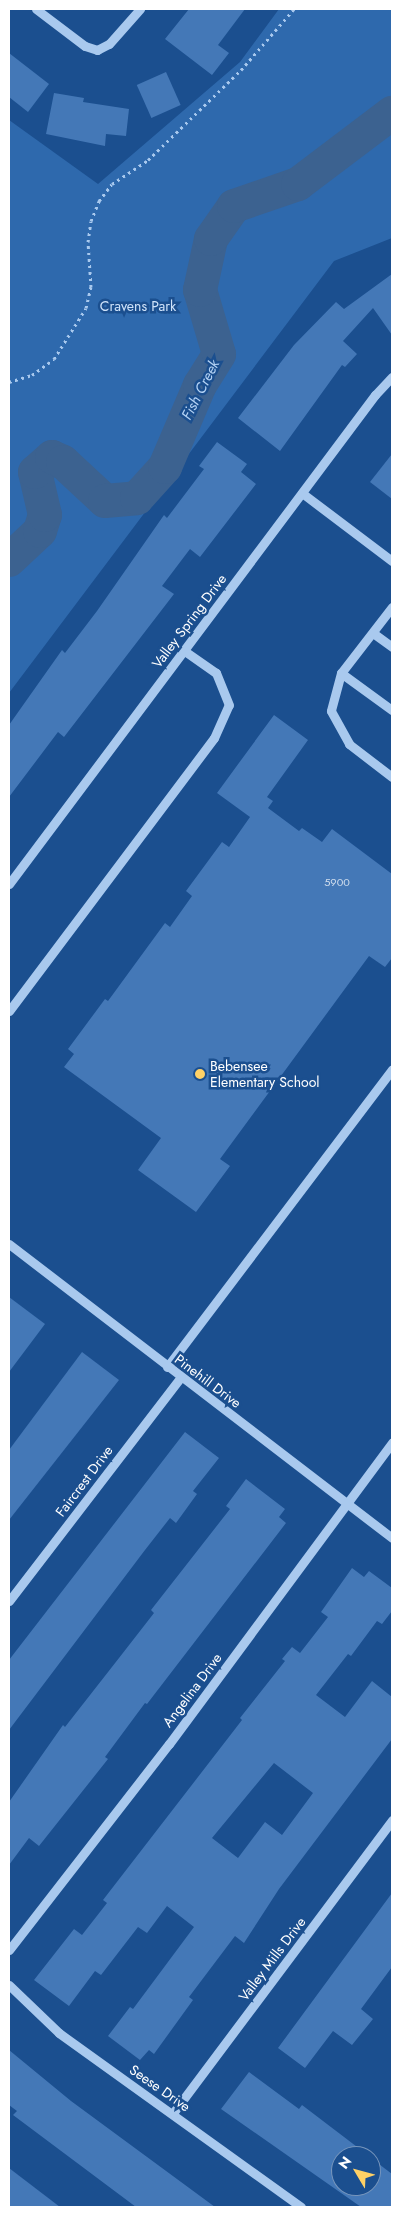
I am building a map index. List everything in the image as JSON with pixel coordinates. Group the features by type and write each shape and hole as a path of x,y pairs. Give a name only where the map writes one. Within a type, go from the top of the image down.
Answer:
{"street":[{"path":"36,9 84,46 97,50 109,44 140,9"},
{"name":"Valley Spring Drive","path":"9,884 375,394 392,377"},
{"path":"302,493 392,561"},
{"path":"392,607 340,673 331,711 349,744 392,777"},
{"path":"373,633 392,647"},
{"path":"9,1010 214,738 229,705 216,673 184,651"},
{"path":"340,673 392,710"},
{"path":"167,1367 392,1070"},
{"name":"Pinehill Drive","path":"9,1244 392,1538"},
{"name":"Faircrest Drive","path":"9,1602 181,1377"},
{"name":"Angelina Drive","path":"9,1950 169,1744 392,1443"},
{"name":"Valley Mills Drive","path":"173,2113 392,1820"},
{"name":"Seese Drive","path":"9,1985 59,2033 173,2113 301,2207"}],"path":[{"path":"9,382 32,376 54,359 86,308 91,287 88,242 91,221 104,195 112,184 148,160 241,70 294,9"}],"green space":[{"name":"Cravens Park","path":"279,9 392,9 392,238 334,261 9,693 9,120 98,184 240,62"}],"building":[{"path":"189,9 245,9 218,45 229,53 212,75 165,39"},
{"path":"9,53 49,84 28,112 9,97"},
{"path":"166,72 181,105 151,118 137,85"},
{"path":"54,93 84,98 83,102 129,109 126,136 106,134 105,146 46,134"},
{"path":"392,274 392,335 373,308 343,341 357,354 345,367 342,365 280,451 238,418 294,345 336,302 344,309"},
{"path":"217,442 247,464 241,472 256,484 200,557 190,549 162,586 174,594 64,737 58,732 9,797 9,725 62,650 65,653 97,611 164,515 167,518 204,469 199,466"},
{"path":"392,454 392,499 370,482"},
{"path":"274,715 308,740 267,797 273,801 268,808 299,831 302,828 322,842 332,829 392,874 392,958 385,967 369,956 220,1159 230,1166 196,1212 138,1170 161,1138 64,1067 74,1054 68,1049 105,999 108,1001 165,923 170,927 192,896 186,891 222,842 229,847 250,817 217,793"},
{"path":"9,1297 45,1324 9,1372"},
{"path":"82,1352 119,1380 9,1520 9,1450"},
{"path":"185,1432 219,1458 193,1491 197,1494 176,1523 170,1518 9,1730 9,1660"},
{"path":"246,1479 285,1509 279,1517 286,1523 147,1704 145,1703 105,1757 108,1759 39,1846 29,1838 9,1865 9,1802 63,1725 65,1727 154,1613 151,1610 230,1509 226,1506"},
{"path":"352,1568 364,1577 369,1571 392,1588 392,1611 382,1624 377,1621 351,1656 348,1654 316,1695 345,1717 372,1681 392,1697 392,1739 279,1889 244,1943 235,1936 189,1997 193,2000 154,2054 149,2050 140,2060 108,2036 130,2007 133,2009 194,1927 167,1906 147,1933 138,1927 101,1975 95,1971 69,2006 34,1980 74,1929 82,1935 107,1903 103,1900 242,1720 240,1718 285,1661 282,1659 292,1647 300,1653 328,1617 321,1612","holes":["274,1763 313,1793 282,1835 265,1822 238,1858 212,1838"]},
{"path":"392,1893 392,1967 361,2009 373,2019 352,2045 333,2031 305,2068 278,2048"},
{"path":"9,2050 71,2101 215,2207 136,2207 13,2115 17,2111 9,2105"},
{"path":"249,2072 299,2109 302,2105 356,2146 331,2146 331,2186 221,2109"},
{"path":"381,2166 392,2174 392,2207 361,2207 345,2196 381,2196"},
{"path":"9,2168 60,2207 9,2207"}],"waterway":[{"name":"Fish Creek","path":"9,560 40,531 45,515 35,472 52,457 63,462 105,501 137,498 165,467 200,385 219,354 200,290 211,239 234,206 298,184 392,113"}],"place":[{"name":"Bebensee Elementary School","path":"200,1074"}]}
